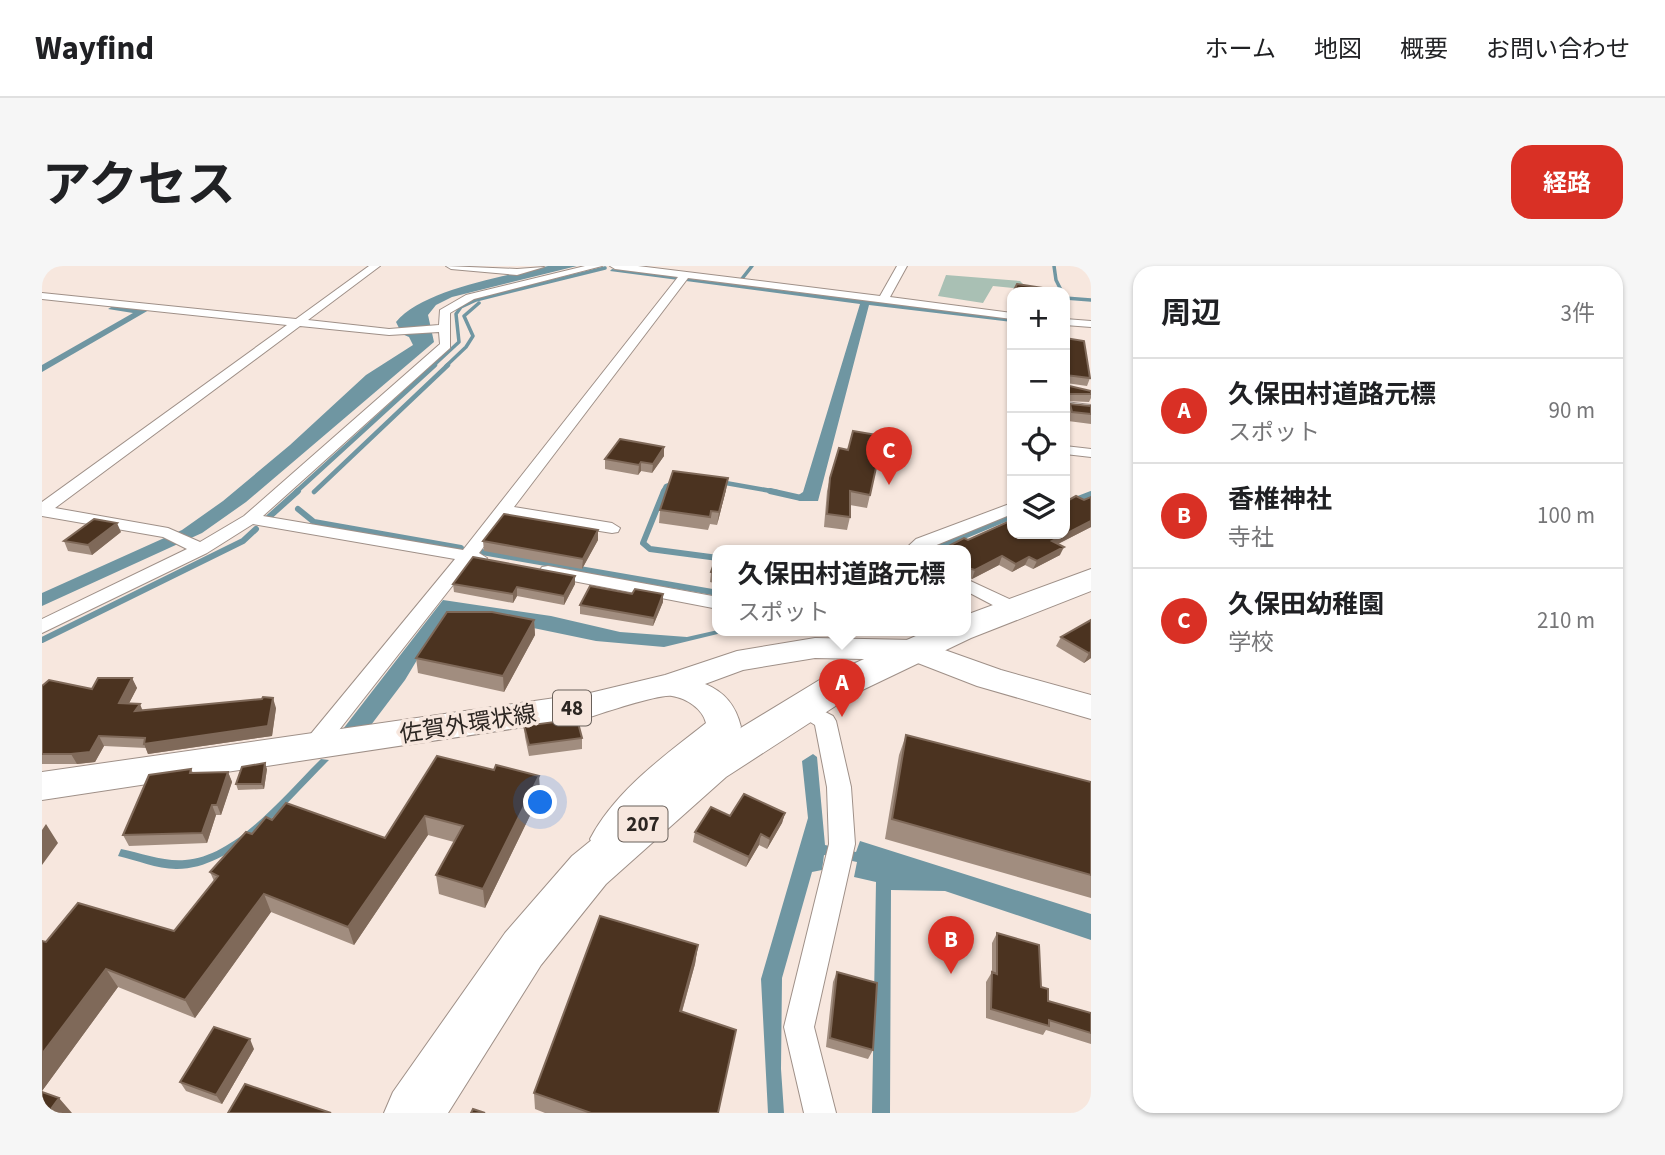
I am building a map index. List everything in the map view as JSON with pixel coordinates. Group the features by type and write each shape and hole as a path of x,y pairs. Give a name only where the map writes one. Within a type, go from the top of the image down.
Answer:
{"highway":[{"path":"971,626 1091,579"},
{"name":"207","path":"414,1113 523,949 589,870 711,766 840,685 946,636"}],"main road":[{"name":"佐賀外環状線","path":"42,786 590,705 673,684 737,661 815,648 914,650 989,678 1091,707"},
{"path":"589,870 631,809 683,759 724,727 722,712 716,704 673,684"}],"street":[{"path":"42,510 375,266"},
{"path":"451,266 517,272 541,266"},
{"path":"42,627 250,519 446,345 444,312 470,297 597,266"},
{"path":"615,266 683,277 1007,315"},
{"path":"883,300 902,266"},
{"path":"313,747 467,556 683,277"},
{"path":"42,296 397,331 443,328"},
{"path":"1070,322 1091,324"},
{"path":"1070,407 1091,410"},
{"path":"1070,451 1091,453"},
{"path":"42,510 168,533 195,546"},
{"path":"503,510 612,528"},
{"path":"919,545 1007,510"},
{"path":"250,519 494,561"},
{"path":"533,568 712,602"},
{"path":"971,587 1013,608"},
{"path":"804,708 825,721 839,787 840,854 799,1027 820,1113"}],"green space":[{"path":"946,275 1020,281 1026,287 993,286 983,303 938,296"}],"water":[{"path":"548,266 577,266 452,297 436,305 428,315 434,342 246,502 202,533 42,606 42,593 182,530 223,501 290,445 366,375 413,345 409,337 402,334 396,322 409,311 425,301 466,285"},
{"path":"612,269 1007,318 1007,321 869,305 818,501 800,501 794,498 803,492 860,304 610,271"},
{"path":"113,306 149,310 42,372 42,365 133,313 108,309"},
{"path":"443,600 551,616 620,632 687,637 712,631 712,635 664,647 596,641 480,617 441,620 405,680 371,725 343,729"},
{"path":"813,754 817,757 825,845 856,852 860,841 1091,914 1091,940 945,891 891,890 890,1113 872,1113 876,882 854,877 857,862 824,855 822,870 812,872 782,978 781,1069 784,1113 768,1113 761,979 808,818 802,761"},
{"path":"321,759 329,760 279,812 260,830 219,858 198,866 169,869 118,856 121,849 185,860 223,848 259,821"}],"building":[{"path":"1017,284 1036,287 1016,287"},
{"path":"1070,339 1084,341 1090,378 1070,376"},
{"path":"1070,386 1091,391 1091,394 1070,394"},
{"path":"1070,404 1091,406 1091,414 1072,412"},
{"path":"853,431 883,436 870,495 850,491 850,517 827,514 830,478 839,448 848,450"},
{"path":"620,439 664,447 653,464 641,462 639,465 605,459"},
{"path":"673,471 728,478 719,512 711,511 710,517 660,510"},
{"path":"1076,496 1084,500 1091,497 1091,521 1070,532 1070,499"},
{"path":"504,514 598,530 583,559 483,541"},
{"path":"94,519 117,523 88,545 64,541"},
{"path":"1007,522 1007,539 1056,539 1052,541 1064,547 1037,561 1029,557 1016,564 1002,556 975,570 971,569 971,545 951,545 964,538 968,540"},
{"path":"473,557 575,576 564,596 517,587 513,594 453,584"},
{"path":"590,586 632,594 635,589 663,594 654,618 580,605"},
{"path":"447,612 492,612 534,620 503,676 416,658"},
{"path":"1091,620 1091,652 1061,637"},
{"path":"98,678 132,678 119,703 140,704 135,711 273,698 268,726 144,744 145,738 99,736 90,752 42,754 42,686 49,680 92,689"},
{"path":"577,719 582,738 529,745 524,726"},
{"path":"906,735 1091,782 1091,875 892,819"},
{"path":"437,756 494,770 496,765 539,776 483,889 436,875 463,826 425,816 348,927 264,894 185,1000 106,969 42,1054 42,941 46,942 78,903 174,931 218,876 210,872 246,832 252,834 266,817 272,820 286,803 385,838"},
{"path":"265,763 262,784 236,784 242,767"},
{"path":"191,769 190,773 228,772 217,805 212,805 202,833 123,835 149,775"},
{"path":"744,794 785,813 770,839 761,834 749,857 695,832 711,807 730,816"},
{"path":"600,916 698,945 680,1011 736,1030 718,1113 591,1113 534,1093"},
{"path":"997,933 1039,945 1041,987 1048,989 1048,1001 1091,1013 1091,1033 1049,1020 1049,1026 991,1009 992,972 997,974"},
{"path":"837,972 877,983 873,1050 830,1038"},
{"path":"214,1027 250,1039 216,1095 180,1082"},
{"path":"245,1084 331,1113 228,1113"},
{"path":"42,1092 59,1098 48,1113 42,1113"}],"waterway":[{"path":"741,280 752,266"},
{"path":"1054,266 1060,287"},
{"path":"433,366 459,342 456,314 461,307 476,300 605,268"},
{"path":"1070,298 1091,300"},
{"path":"446,366 466,347 473,336 464,316 479,303"},
{"path":"296,492 435,365"},
{"path":"314,492 448,365"},
{"path":"720,482 777,492"},
{"path":"663,492 666,486 674,483"},
{"path":"269,517 298,491"},
{"path":"664,491 643,543 650,549 712,557"},
{"path":"770,491 801,498"},
{"path":"1070,502 1091,494"},
{"path":"298,509 314,522 461,548"},
{"path":"942,545 1007,518"},
{"path":"42,640 243,541 256,529"},
{"path":"482,552 712,592"}],"place":[{"name":"久保田幼稚園","path":"889,485"},
{"name":"久保田村道路元標","path":"842,717"},
{"name":"香椎神社","path":"951,974"}]}
